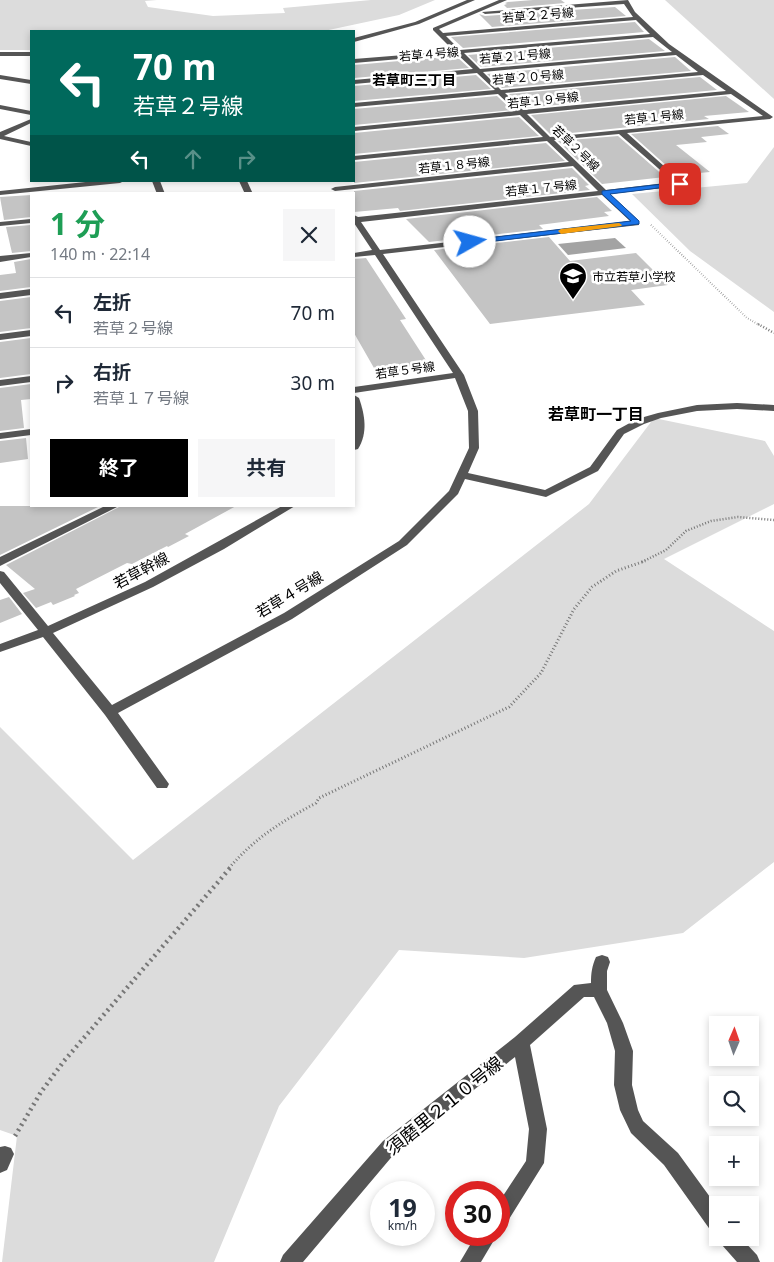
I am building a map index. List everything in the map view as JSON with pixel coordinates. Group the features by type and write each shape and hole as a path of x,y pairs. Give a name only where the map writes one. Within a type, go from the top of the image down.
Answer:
{"street":[{"path":"355,34 405,21 456,0"},
{"path":"355,40 401,28 472,0"},
{"path":"441,34 435,29 504,0"},
{"path":"475,13 625,1"},
{"name":"若草１号線","path":"355,158 770,117 654,35 625,1"},
{"name":"若草２２号線","path":"441,34 638,18"},
{"name":"若草２号線","path":"355,256 636,223 441,34"},
{"name":"若草４号線","path":"355,61 654,35"},
{"name":"若草２１号線","path":"355,82 678,53"},
{"path":"0,54 30,58"},
{"path":"0,59 30,58"},
{"name":"若草２０号線","path":"355,105 704,72"},
{"path":"0,77 30,82"},
{"name":"若草１９号線","path":"355,129 733,92"},
{"path":"0,107 30,113"},
{"path":"0,136 30,121"},
{"name":"若草１７号線","path":"355,218 680,184 621,132"},
{"path":"0,136 30,144"},
{"name":"若草１８号線","path":"336,191 576,164"},
{"path":"0,193 98,182"},
{"name":"若草４号線","path":"110,712 288,616 403,543 454,492 474,448 472,410 459,376 355,219"},
{"path":"0,224 30,221"},
{"path":"0,258 30,255"},
{"path":"0,296 30,292"},
{"path":"0,337 30,333"},
{"name":"若草５号線","path":"355,390 459,376"},
{"path":"0,383 30,379"},
{"path":"355,402 360,419 355,445"},
{"path":"462,475 546,494 594,468 608,453 622,430 680,410 748,404 774,408"},
{"path":"0,436 30,432"},
{"path":"0,562 112,507"},
{"name":"若草幹線","path":"0,648 46,632 117,602 288,507"},
{"path":"0,575 110,712 162,784"},
{"path":"602,962 599,971 599,990 615,1023 624,1051 623,1085 629,1110 637,1127 671,1159 709,1212"},
{"name":"須磨里２１０号線","path":"290,1262 389,1147 521,1042 580,990 599,990"},
{"name":"須磨里２１０号線","path":"510,1201 535,1163 538,1129 521,1042"},
{"path":"470,1262 480,1246"},
{"path":"736,1246 750,1262"}],"path":[{"path":"650,225 747,318 774,333"},
{"path":"2,1159 41,1092 64,1061 243,852 274,826 316,803 320,798 509,707 541,674 574,609 592,586 616,571 648,560 666,550 686,532 711,521 738,517 774,520"}],"shaded area":[{"path":"0,0 157,0 145,1 148,7 213,16 285,13 283,8 371,0 435,0 399,15 329,30 30,30 30,50 0,50"},
{"path":"665,0 774,0 774,99"},
{"path":"774,147 774,312 690,251 632,194 747,183"},
{"path":"615,238 626,248 568,255 558,244"},
{"path":"654,418 765,441 774,456 774,504 664,559 774,631 774,862 683,933 524,958 399,950 279,1106 214,1262 2,1262 17,1136 0,1130 0,727 133,860 589,504"}],"building":[{"path":"561,0 565,3 507,8 504,5 508,2"},
{"path":"615,7 626,16 492,27 479,14 485,16"},
{"path":"635,22 644,32 463,48 451,37"},
{"path":"649,39 665,51 481,67 468,55"},
{"path":"456,56 469,68 355,78 355,65"},
{"path":"675,57 691,71 502,88 487,74"},
{"path":"476,75 491,89 355,101 355,86"},
{"path":"700,77 717,90 524,108 509,94"},
{"path":"497,96 512,110 355,125 355,109"},
{"path":"726,96 749,112 704,116 709,119 551,135 531,115"},
{"path":"519,117 539,136 355,154 355,133"},
{"path":"718,126 729,134 701,137 707,142 676,145 710,172 677,175 631,134"},
{"path":"618,136 665,177 602,184 558,141"},
{"path":"546,143 565,161 354,183 355,162"},
{"path":"572,168 589,185 585,186 590,190 400,211 398,208 355,212 354,191"},
{"path":"30,195 30,217 4,220 0,197"},
{"path":"597,197 612,211 604,212 609,216 539,225 543,229 429,242 406,219"},
{"path":"30,225 30,251 12,253 6,227"},
{"path":"549,237 570,261 636,253 668,285 631,290 645,305 490,324 434,250"},
{"path":"366,258 406,319 400,320 431,368 378,375 355,335 355,259"},
{"path":"30,259 30,287 0,291 0,275 16,273 14,262"},
{"path":"30,297 30,328 0,332 0,301"},
{"path":"30,338 30,374 0,378 0,342"},
{"path":"30,384 30,399 21,400 24,428 0,431 0,388"},
{"path":"26,438 28,459 0,463 0,441"},
{"path":"0,506 98,507 0,555"},
{"path":"119,507 234,507 185,534 189,536 132,564 127,563 76,589 79,593 75,596 53,605 51,602 36,608 23,593 35,589 6,565"},
{"path":"9,597 22,614 0,623 0,600"}],"slow traffic":[{"path":"561,231 619,225"}],"place":[{"name":"市立若草小学校","path":"573,300"}],"district":[{"name":"若草町三丁目","path":"414,79"},
{"name":"若草町一丁目","path":"596,414"}],"route":[{"path":"470,242 636,223 604,192 680,184"}]}
